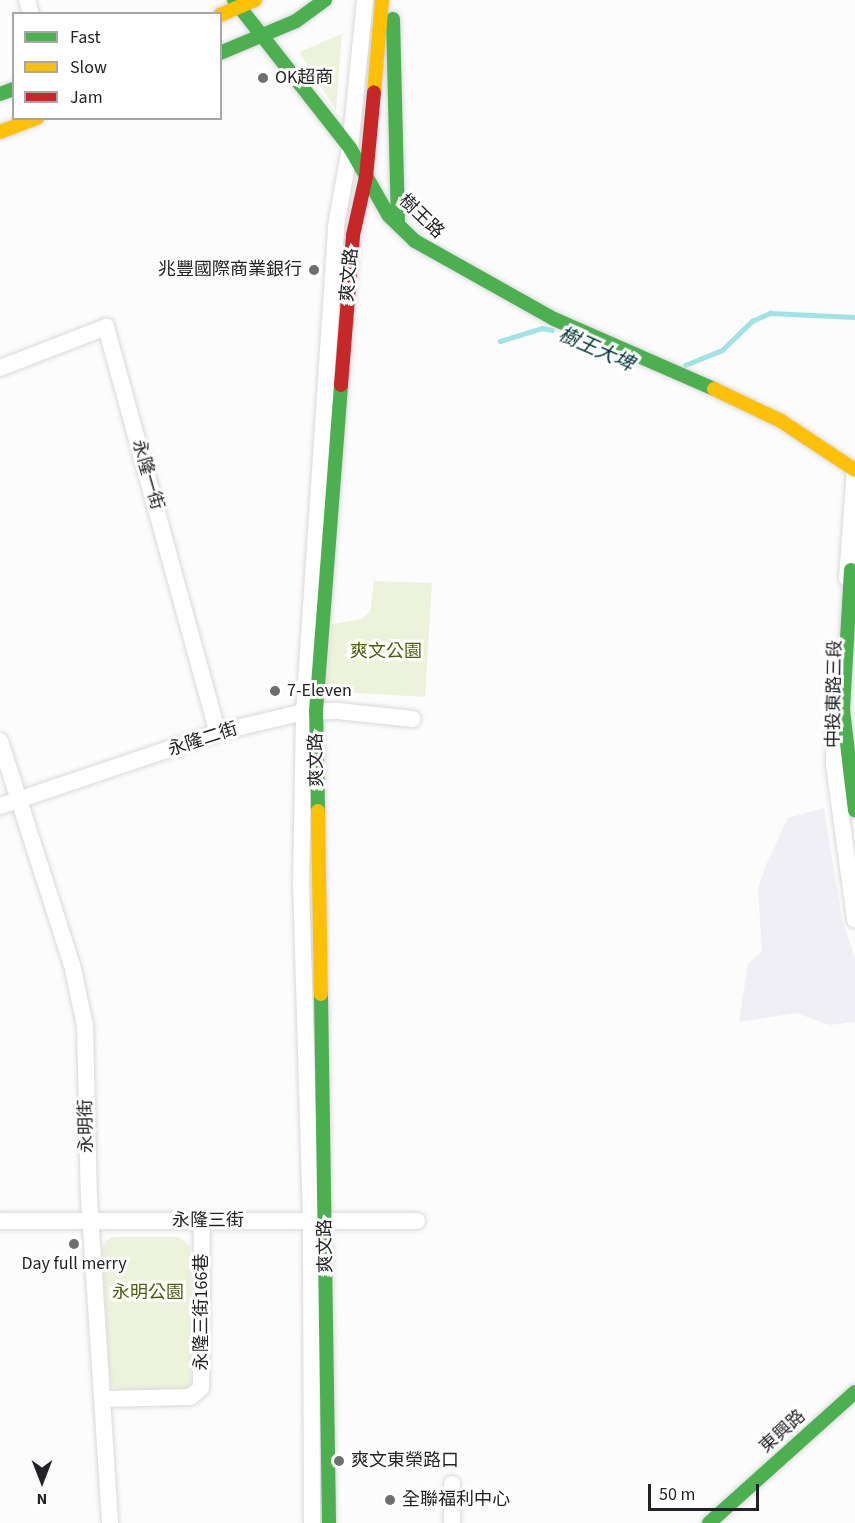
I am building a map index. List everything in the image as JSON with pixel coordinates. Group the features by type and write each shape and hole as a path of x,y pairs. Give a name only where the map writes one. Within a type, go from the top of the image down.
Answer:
{"street":[{"path":"222,14 237,4 255,0"},
{"path":"222,52 262,38 296,21 325,0"},
{"name":"爽文路","path":"328,1523 318,1220 301,886 336,226 350,148 364,0"},
{"name":"爽文路","path":"310,712 353,235 366,177 382,0"},
{"path":"391,0 398,223"},
{"name":"樹王路","path":"237,4 350,148 366,177 398,223 440,258 482,282 605,344 662,364 781,421 855,469"},
{"path":"0,132 32,120"},
{"name":"永隆一街","path":"0,368 106,327 218,733"},
{"name":"中投東路三段","path":"855,469 851,570 837,604 834,764 855,921"},
{"path":"851,570 843,710 855,810"},
{"name":"永隆二街","path":"0,806 218,733 310,712 413,719"},
{"name":"永明街","path":"0,741 73,969 85,1026 93,1221 110,1523"},
{"name":"爽文路","path":"312,1523 318,1220"},
{"name":"永隆三街","path":"0,1221 417,1221"},
{"name":"永隆三街166巷","path":"103,1399 190,1397 201,1388 203,1376 202,1222"},
{"name":"東興路","path":"709,1523 855,1392"},
{"path":"452,1484 452,1523"}],"shaded area":[{"path":"824,808 842,919 855,959 855,1022 830,1025 796,1013 739,1022 748,964 762,951 758,889 765,867 788,818"}],"green space":[{"path":"342,34 336,110 299,52"},
{"name":"爽文公園","path":"374,581 432,583 425,697 324,691 332,624 361,619 370,612"},
{"name":"永明公園","path":"113,1237 179,1237 190,1246 191,1389 121,1393 110,1384 102,1250 106,1241"}],"waterway":[{"name":"樹王大埤","path":"685,365 722,350 752,321 770,313 855,317"},
{"name":"樹王大埤","path":"500,341 542,328 552,330"}],"traffic: fast":[{"path":"234,0 350,148 389,216 415,241 554,319 714,389"},
{"path":"222,52 296,21 325,0"},
{"path":"393,19 398,223"},
{"path":"0,94 12,90"},
{"path":"318,811 316,711 341,385"},
{"path":"851,570 843,710 855,810"},
{"path":"321,994 329,1523"},
{"path":"709,1523 855,1392"}],"traffic: slow":[{"path":"222,14 255,0"},
{"path":"374,92 382,0"},
{"path":"0,132 32,120"},
{"path":"714,389 781,421 855,470"},
{"path":"318,811 321,994"}],"traffic: jam":[{"path":"341,385 353,235 366,177 374,92"}],"place":[{"name":"OK超商","path":"263,78"},
{"name":"兆豐國際商業銀行","path":"314,270"},
{"name":"7-Eleven","path":"275,691"},
{"name":"Day full merry","path":"74,1244"},
{"name":"爽文東榮路口","path":"339,1461"},
{"name":"全聯福利中心","path":"390,1500"}]}
